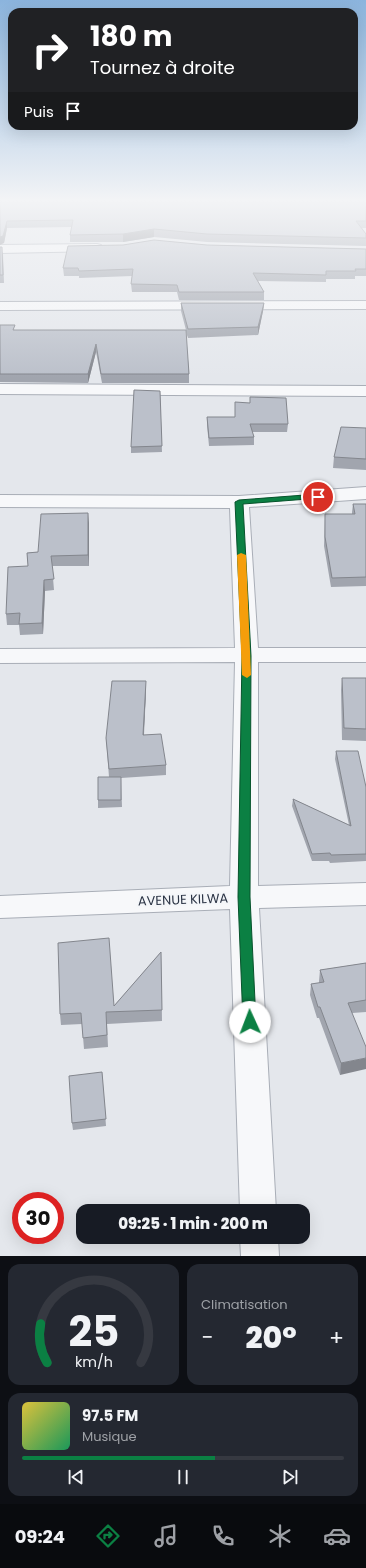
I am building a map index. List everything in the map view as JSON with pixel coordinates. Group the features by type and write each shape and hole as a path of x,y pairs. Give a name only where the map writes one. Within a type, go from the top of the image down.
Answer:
{"street":[{"path":"0,306 366,305"},
{"path":"0,389 366,391"},
{"path":"0,500 239,502 366,494"},
{"path":"239,502 247,656 244,897 258,1204"},
{"path":"0,656 366,655"},
{"name":"AVENUE KILWA","path":"0,907 244,897 366,894"},
{"path":"259,1244 260,1256"}],"building":[{"path":"0,261 2,261 3,275 0,275"},
{"path":"65,261 366,261 366,269 355,269 356,271 326,271 326,275 253,273 264,292 179,292 177,285 131,284 133,269 79,271 78,268 63,268"},
{"path":"181,303 264,303 258,327 188,329"},
{"path":"0,325 15,325 13,330 186,330 189,374 101,374 96,344 88,374 0,374"},
{"path":"134,390 160,391 162,446 131,447"},
{"path":"250,397 286,398 288,424 250,424 254,437 209,438 207,417 235,417 235,402 250,403"},
{"path":"341,427 366,428 366,459 334,457"},
{"path":"353,504 366,504 366,577 332,578 325,537 325,514 355,514"},
{"path":"88,513 88,555 51,556 54,579 44,580 42,623 19,624 20,613 6,614 8,567 28,566 27,553 38,552 41,514"},
{"path":"342,678 366,678 366,729 344,728"},
{"path":"112,681 146,681 143,735 161,734 166,765 109,769 106,738"},
{"path":"336,751 358,751 366,787 366,854 312,854 293,799 351,826"},
{"path":"98,777 121,777 121,800 98,800"},
{"path":"109,938 114,1006 161,952 162,1010 106,1012 107,1035 83,1038 81,1013 60,1014 58,943"},
{"path":"366,963 366,1000 348,1003 366,1047 366,1058 341,1063 320,1007 318,1007 311,984 324,982 320,970"},
{"path":"102,1072 106,1119 72,1123 69,1076"}],"slow traffic":[{"path":"241,555 247,675"}],"route":[{"path":"250,1022 244,897 247,656 239,502 318,497"}]}
